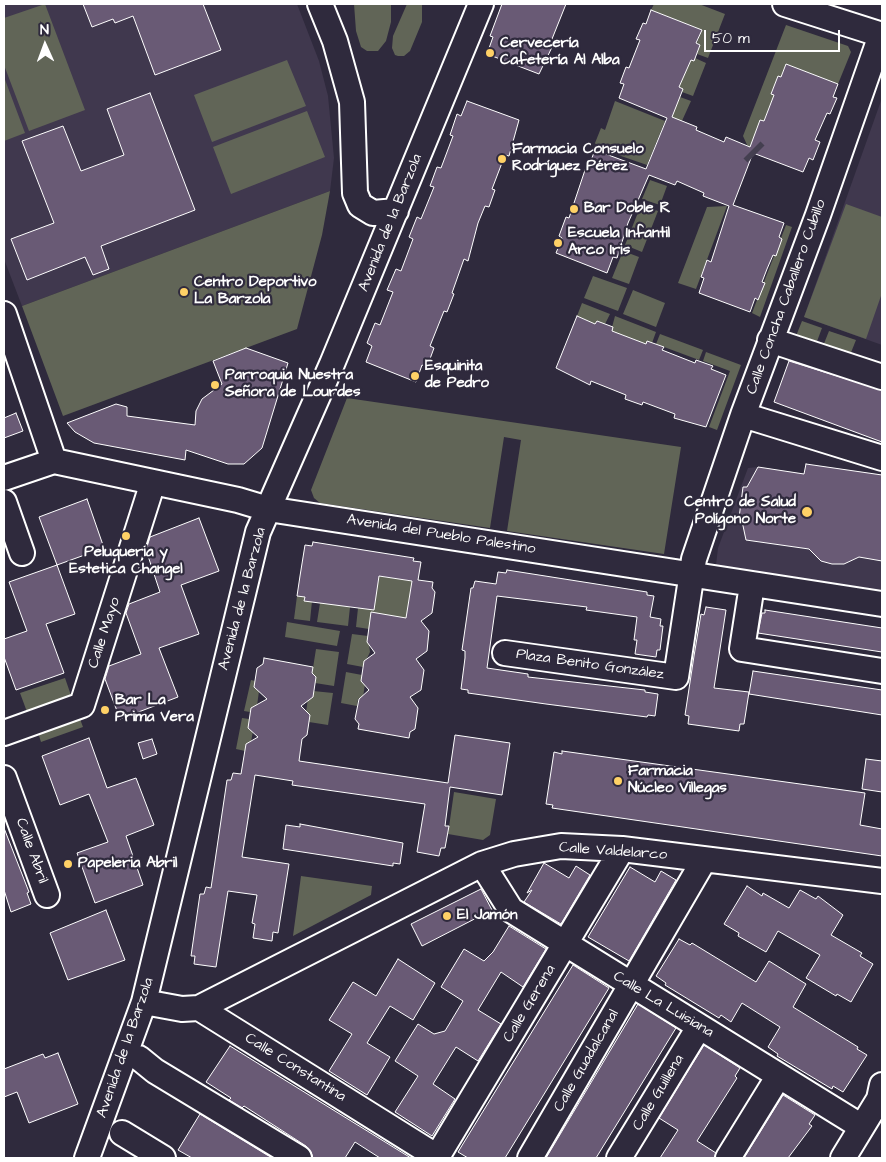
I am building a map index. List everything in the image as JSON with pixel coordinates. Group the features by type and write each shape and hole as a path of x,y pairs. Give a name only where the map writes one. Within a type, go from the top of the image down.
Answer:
{"street":[{"path":"320,4 335,41 352,102 355,194 360,205 373,213 396,211"},
{"name":"Avenida de la Barzola","path":"87,1158 144,1002 254,549 268,509 396,211 481,4"},
{"path":"785,4 882,35"},
{"name":"Calle Concha Caballero Cubillo","path":"693,567 743,415 818,215 882,35"},
{"path":"4,316 54,462"},
{"path":"770,340 882,377"},
{"path":"743,415 882,458"},
{"name":"Avenida del Pueblo Palestino","path":"4,478 54,462 238,500 268,509 693,567 752,585 882,604"},
{"name":"Calle Mayo","path":"4,733 82,705 153,482"},
{"path":"4,502 22,553"},
{"name":"Plaza Benito González","path":"505,654 676,677 693,567"},
{"path":"752,585 742,650 882,671"},
{"name":"Calle Abril","path":"4,778 47,895"},
{"name":"Calle Valdelarco","path":"199,1008 482,864 514,854 561,846 622,849 882,881"},
{"name":"Calle Gerena","path":"438,1158 622,849"},
{"name":"Calle Guadalcanal","path":"530,1158 704,860"},
{"name":"Calle La Luisiana","path":"482,864 511,910 565,946 862,1128"},
{"path":"144,1002 182,1009 199,1008"},
{"name":"Calle Constantina","path":"199,1008 438,1158"},
{"name":"Calle Guillena","path":"619,1158 699,1027"},
{"path":"139,1058 155,1072 299,1158"},
{"path":"728,1158 778,1077"},
{"path":"843,1158 878,1099 882,1085"},
{"path":"122,1133 163,1158"}],"shaded area":[{"path":"4,4 297,4 319,61 328,96 334,158 330,191 22,306 4,259"},
{"path":"882,98 882,345 804,317"},
{"name":"Centro de Salud Polígono Norte","path":"806,464 882,475 882,590 716,565 718,548 748,468 758,467 804,474"}],"green space":[{"path":"45,4 85,110 29,131 4,65 4,18"},
{"path":"354,4 391,4 391,22 386,41 378,51 367,51 361,47 356,31"},
{"path":"407,4 422,4 422,22 410,51 404,56 398,56 395,55 392,48 393,36"},
{"path":"654,4 699,4 725,14 708,58 697,54 700,45 697,43 702,30 651,10"},
{"path":"786,25 848,46 851,52 838,84 786,64 781,77 778,76 771,94 774,95 764,121 760,120 753,149 748,147 743,136"},
{"path":"695,58 706,63 693,96 682,92 679,87 691,59 694,61"},
{"path":"287,60 306,106 212,142 194,95"},
{"path":"4,77 25,133 4,141"},
{"path":"680,97 691,101 681,123 669,118"},
{"path":"615,101 665,121 647,165 598,148 595,143 601,128 605,130"},
{"path":"307,111 325,157 231,194 213,147"},
{"path":"650,180 667,186 660,205 642,199"},
{"name":"Centro Deportivo La Barzola","path":"330,191 322,235 297,329 63,416 22,306"},
{"path":"846,204 882,217 882,293 866,339 804,317"},
{"path":"641,205 658,211 642,252 625,245"},
{"path":"727,206 696,289 678,283 707,207"},
{"path":"786,225 792,227 760,317 752,313"},
{"path":"623,251 639,257 629,284 612,278"},
{"path":"593,276 627,288 618,311 584,298"},
{"path":"633,290 665,303 656,327 623,314"},
{"path":"582,303 610,314 605,324 597,321 595,324 577,316"},
{"path":"615,316 656,332 652,343 647,341 646,344 611,331"},
{"path":"802,321 822,328 816,344 796,336"},
{"path":"829,331 856,340 850,355 823,346"},
{"path":"660,334 703,350 699,360 656,344"},
{"path":"706,352 741,365 717,430 709,427 730,371 703,361"},
{"path":"347,398 681,447 664,554 507,531 521,440 504,437 490,528 320,503 314,498 311,490"},
{"path":"302,565 412,581 388,735 379,732 396,616 369,629 356,627 358,608 366,609 377,586 300,576"},
{"path":"297,596 305,597 304,601 312,601 310,621 294,619"},
{"path":"343,602 342,606 350,607 348,626 317,622 320,603"},
{"path":"287,622 340,631 337,646 285,637"},
{"path":"352,634 368,636 370,652 363,667 347,664"},
{"path":"316,649 339,652 334,686 315,683 316,677 312,674"},
{"path":"346,672 362,675 361,681 365,684 363,697 358,699 357,706 341,703"},
{"path":"65,678 74,704 30,720 20,693"},
{"path":"251,680 255,681 254,687 259,691 257,706 251,708 250,712 244,711"},
{"path":"313,691 333,693 328,725 309,722 306,713 308,698"},
{"path":"77,711 83,727 41,742 36,726"},
{"path":"242,718 249,719 253,731 251,742 246,744 245,751 236,749"},
{"path":"454,792 496,799 490,835 483,840 448,834"},
{"path":"301,876 372,886 371,895 293,936"}],"building":[{"path":"83,4 203,4 221,50 155,75 133,16 115,23 113,19 92,27"},
{"path":"502,4 566,4 552,39 555,41 539,74 487,54 493,37 490,36"},
{"path":"651,10 702,30 696,43 700,45 694,61 691,60 679,87 683,89 672,117 697,127 696,130 724,142 726,137 750,147 760,120 764,121 774,95 771,94 778,76 781,77 786,64 838,84 833,97 837,98 830,114 827,113 815,140 820,142 813,160 809,158 803,172 753,153 733,205 784,223 779,237 782,239 776,256 773,255 762,282 765,283 758,300 755,298 750,312 699,293 704,278 701,277 707,260 711,262 729,206 703,196 704,193 677,181 675,185 649,175 628,223 617,258 613,257 607,273 556,253 562,238 559,236 566,217 569,218 586,167 588,168 595,150 646,169 667,118 619,98 624,84 620,83 626,67 629,68 640,40 636,39 643,23 646,24"},
{"path":"150,93 195,210 101,246 109,269 93,275 85,257 27,280 11,239 54,223 22,141 63,126 81,171 124,155 107,109"},
{"path":"467,101 519,120 509,156 505,155 492,189 495,190 489,207 485,206 478,223 468,261 464,259 447,312 444,311 430,346 434,348 427,367 422,365 416,382 366,362 372,346 367,343 375,323 380,325 393,292 387,290 396,269 401,271 413,239 409,237 417,217 421,219 434,187 430,186 437,167 441,168 453,136 450,135 457,114 461,116"},
{"path":"577,316 595,324 597,321 613,327 612,331 646,344 647,341 664,347 662,350 695,363 696,360 713,366 711,369 726,375 706,427 674,418 675,414 643,402 642,405 625,399 626,395 591,381 590,385 556,368"},
{"name":"Parroquia Nuestra Señora de Lourdes","path":"246,348 288,363 262,448 244,464 228,464 186,450 185,460 94,443 75,432 67,423 116,404 127,407 127,416 195,425 196,411 202,399 222,384 213,361"},
{"path":"789,361 882,390 882,442 774,402"},
{"path":"16,413 23,431 4,438 4,418"},
{"name":"Centro de Salud Polígono Norte","path":"806,464 882,475 882,561 859,557 844,564 832,564 821,561 809,549 746,540 742,521 739,518 743,487 747,487 758,467 804,474"},
{"path":"87,499 104,548 57,565 39,517"},
{"path":"199,518 219,571 181,585 199,634 159,648 178,697 120,719 105,679 109,666 141,654 126,613 129,604 160,592 146,550 150,537"},
{"path":"313,542 414,558 413,561 421,562 418,580 433,582 432,588 435,592 432,613 421,621 429,631 427,651 416,659 424,670 421,690 410,697 418,708 415,729 410,732 409,738 358,729 359,724 355,719 359,699 369,690 361,681 364,661 375,653 367,642 371,612 406,618 412,581 379,576 374,610 304,601 305,597 297,596 300,576 305,545 312,546"},
{"path":"57,565 75,614 46,624 64,673 16,690 4,657 4,639 27,631 9,582"},
{"path":"507,570 647,592 647,595 654,596 650,617 661,619 660,626 663,626 660,650 657,650 656,657 635,654 637,640 634,640 637,617 586,610 587,607 497,596 487,668 528,674 528,677 645,690 645,692 658,694 655,716 648,715 647,717 546,704 468,693 468,690 461,689 465,658 465,651 462,650 471,588 473,588 475,581 496,584 498,572 506,573"},
{"path":"706,607 726,610 714,688 749,692 744,724 740,724 739,731 688,724 689,716 685,715 701,614 704,615"},
{"path":"765,610 882,628 882,652 758,633 762,613 765,613"},
{"path":"264,658 313,667 312,673 316,677 313,697 301,706 310,715 307,735 302,739 299,761 448,783 455,735 510,743 502,795 450,787 445,826 449,826 445,848 441,848 439,856 417,852 425,804 292,785 293,781 255,775 242,857 289,864 278,933 273,932 272,941 253,938 255,924 252,923 257,895 228,891 216,967 194,964 195,956 191,956 200,894 204,894 206,887 211,888 227,780 231,780 233,773 241,774 246,744 258,737 248,728 251,708 267,699 254,687 257,668 263,664"},
{"path":"753,671 882,690 882,715 749,694"},
{"path":"89,738 107,788 136,778 154,825 126,836 143,885 95,903 77,853 108,842 89,794 60,805 42,756"},
{"path":"152,739 157,754 143,759 138,743"},
{"path":"562,751 865,793 860,825 882,829 882,856 552,808 553,805 546,804 554,752 562,754"},
{"path":"866,759 882,761 882,792 862,789"},
{"path":"300,824 403,843 400,864 393,863 393,866 283,849 286,825 300,827"},
{"path":"4,828 29,892 27,893 31,904 11,912 4,890"},
{"path":"544,863 569,878 576,866 590,875 561,924 524,902 532,890 527,893"},
{"path":"630,867 655,882 661,871 676,880 629,961 588,937"},
{"path":"747,886 762,896 763,893 789,908 800,890 816,899 818,896 843,915 831,935 862,953 860,956 873,964 851,1002 837,994 836,996 806,978 820,955 778,931 766,952 738,936 739,933 724,924"},
{"path":"481,889 492,910 422,946 411,924"},
{"path":"106,910 125,960 68,980 50,933"},
{"path":"509,926 546,949 523,987 501,972 478,1010 501,1024 478,1061 456,1047 433,1084 455,1099 432,1136 395,1112 418,1076 395,1061 418,1024 434,1034 445,1031 463,1001 441,987 464,949 484,961 493,952"},
{"path":"679,939 690,945 692,943 756,982 769,961 806,984 793,1007 858,1047 857,1049 867,1055 843,1092 833,1086 832,1089 777,1056 778,1054 768,1047 780,1027 742,1003 731,1022 721,1015 719,1018 665,985 666,983 656,976"},
{"path":"398,959 435,983 413,1020 390,1006 367,1043 390,1057 367,1095 329,1071 352,1034 329,1020 353,982 376,996"},
{"path":"573,965 609,988 505,1158 468,1158 458,1152"},
{"path":"638,1004 676,1028 596,1158 546,1158"},
{"path":"704,1045 740,1068 735,1076 737,1078 697,1141 716,1153 714,1158 660,1158 678,1130 659,1118"},
{"path":"230,1046 411,1158 380,1158 355,1142 345,1158 313,1158 306,1146 244,1106 242,1108 229,1100 231,1098 206,1082"},
{"path":"58,1053 78,1104 29,1123 17,1092 4,1097 4,1069 43,1054 45,1058"},
{"path":"783,1095 815,1115 809,1124 812,1126 788,1158 744,1158"},
{"path":"200,1114 273,1158 192,1158 178,1150"}],"tunnel":[{"path":"752,150 756,154"}],"place":[{"name":"Cervecería Cafetería Al Alba","path":"490,53"},
{"name":"Farmacia Consuelo Rodríguez Pérez","path":"502,159"},
{"name":"Bar Doble R","path":"574,209"},
{"name":"Escuela Infantil Arco Iris","path":"558,243"},
{"name":"Centro Deportivo La Barzola","path":"184,292"},
{"name":"Esquinita de Pedro","path":"415,376"},
{"name":"Parroquia Nuestra Señora de Lourdes","path":"215,385"},
{"name":"Centro de Salud Polígono Norte","path":"807,512"},
{"name":"Peluqueria y Estetica Changel","path":"126,536"},
{"name":"Bar La Prima Vera","path":"105,710"},
{"name":"Farmacia Núcleo Villegas","path":"618,781"},
{"name":"Papeleria Abril","path":"68,864"},
{"name":"El Jamón","path":"447,916"}]}
